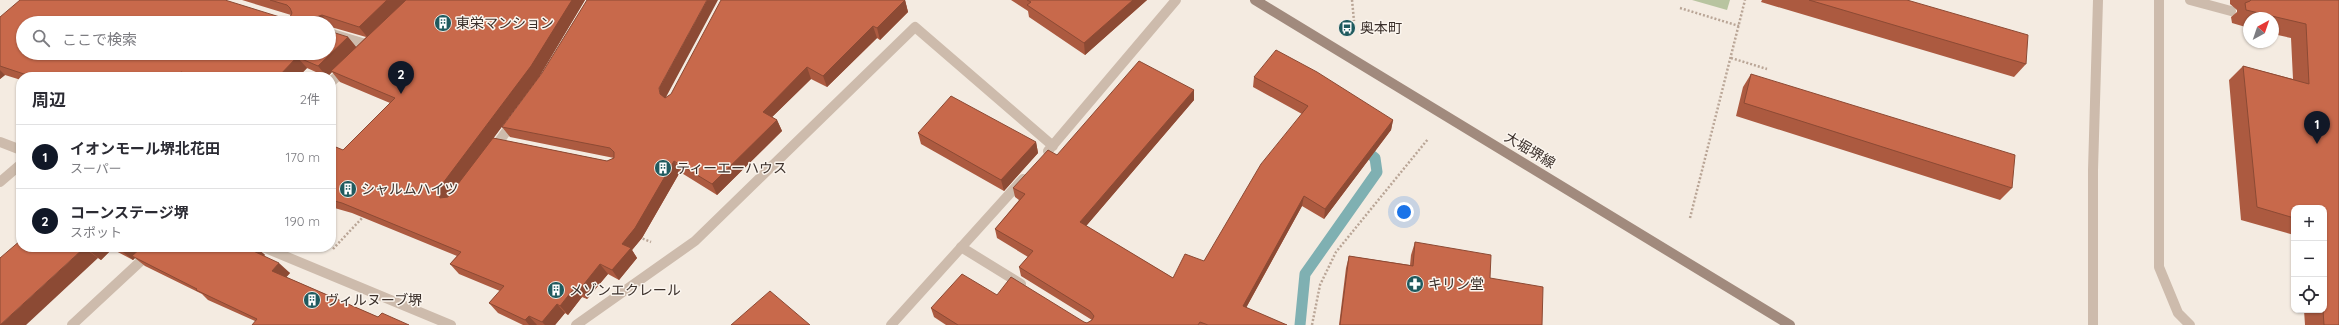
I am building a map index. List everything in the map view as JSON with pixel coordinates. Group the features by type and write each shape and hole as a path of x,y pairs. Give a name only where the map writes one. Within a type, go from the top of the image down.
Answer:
{"main road":[{"name":"大堀堺線","path":"1255,0 1790,325"}],"street":[{"path":"1043,157 1176,0"},
{"path":"2093,325 2093,170 2098,0"},
{"path":"2159,0 2159,267 2178,314 2190,325"},
{"path":"2190,0 2231,11"},
{"path":"576,325 695,241 915,27 1053,146"},
{"path":"336,35 369,45"},
{"path":"336,77 353,61"},
{"path":"484,161 503,143 522,111"},
{"path":"0,142 16,148"},
{"path":"0,182 16,168"},
{"path":"891,325 1033,168"},
{"path":"962,247 1028,288"},
{"path":"72,325 151,252"},
{"path":"275,252 451,325"}],"path":[{"path":"1352,0 1354,21"},
{"path":"1690,218 1745,0"},
{"path":"1680,8 1739,26"},
{"path":"1731,58 1767,69"},
{"path":"1312,325 1320,285 1336,252 1428,139"},
{"path":"336,246 370,211"},
{"path":"634,234 677,253"},
{"path":"314,268 330,252"}],"green space":[{"path":"1692,0 1730,0 1727,10"}],"building":[{"path":"20,0 225,0 277,16 16,16 16,60 294,60 283,72 18,72 0,66 0,17"},
{"path":"270,0 387,0 359,27 336,20 336,16 290,16 292,13 287,5"},
{"path":"406,0 572,0 531,66 437,191 440,198 448,197 493,138 607,161 614,158 614,152 610,148 502,127 542,73 587,0 707,0 659,88 660,94 665,98 671,94 721,0 905,0 877,28 873,26 823,76 807,67 763,112 777,120 712,184 674,161 635,228 622,244 631,248 612,270 600,264 580,289 575,287 560,306 557,304 542,322 529,316 525,320 489,303 504,286 450,264 461,252 336,201 336,147 343,150 395,98 331,71"},
{"path":"1027,0 1133,0 1084,43 1027,5 1031,2"},
{"path":"1809,0 1907,0 2028,35 2026,64"},
{"path":"2339,0 2339,325 2324,325 2323,313 2327,313 2327,205 2291,205 2291,217 2257,207 2243,66 2309,84 2306,24 2279,18 2279,12 2255,12 2246,10 2245,3 2250,1"},
{"path":"336,33 348,37 336,49"},
{"path":"1276,50 1317,72 1393,120 1325,209 1304,196 1243,306 1287,325 1208,325 1200,322 1198,325 958,325 931,308 962,274 997,295 1011,277 1084,322 1087,323 1092,320 1094,316 1090,311 1019,267 1033,251 995,229 1025,194 1013,188 1048,150 1057,155 1139,61 1194,90 1080,222 1173,278 1185,254 1204,261 1261,164 1308,106 1254,77"},
{"path":"304,60 324,60 318,66"},
{"path":"1751,74 2015,155 2012,188 1744,103"},
{"path":"951,96 1036,142 1001,180 918,133"},
{"name":"キリン堂","path":"1415,242 1491,255 1490,278 1543,287 1542,325 1340,325 1349,256 1413,266"},
{"path":"16,244 16,252 80,252 0,325 0,258"},
{"path":"136,252 255,252 279,263 272,271 378,317 382,313 409,325 252,325 257,319 196,290 197,289 132,256"},
{"path":"770,291 810,325 731,325"}],"waterway":[{"path":"1300,325 1305,274 1377,172 1375,158 1360,146"}],"place":[{"name":"東栄マンション","path":"443,23"},
{"name":"奥本町","path":"1347,28"},
{"name":"コーンステージ堺","path":"401,94"},
{"name":"イオンモール堺北花田","path":"2317,144"},
{"name":"ティーエーハウス","path":"663,168"},
{"name":"シャルムハイツ","path":"348,189"},
{"name":"キリン堂","path":"1415,284"},
{"name":"メゾンエクレール","path":"556,290"},
{"name":"ヴィルヌーブ堺","path":"312,300"}]}
